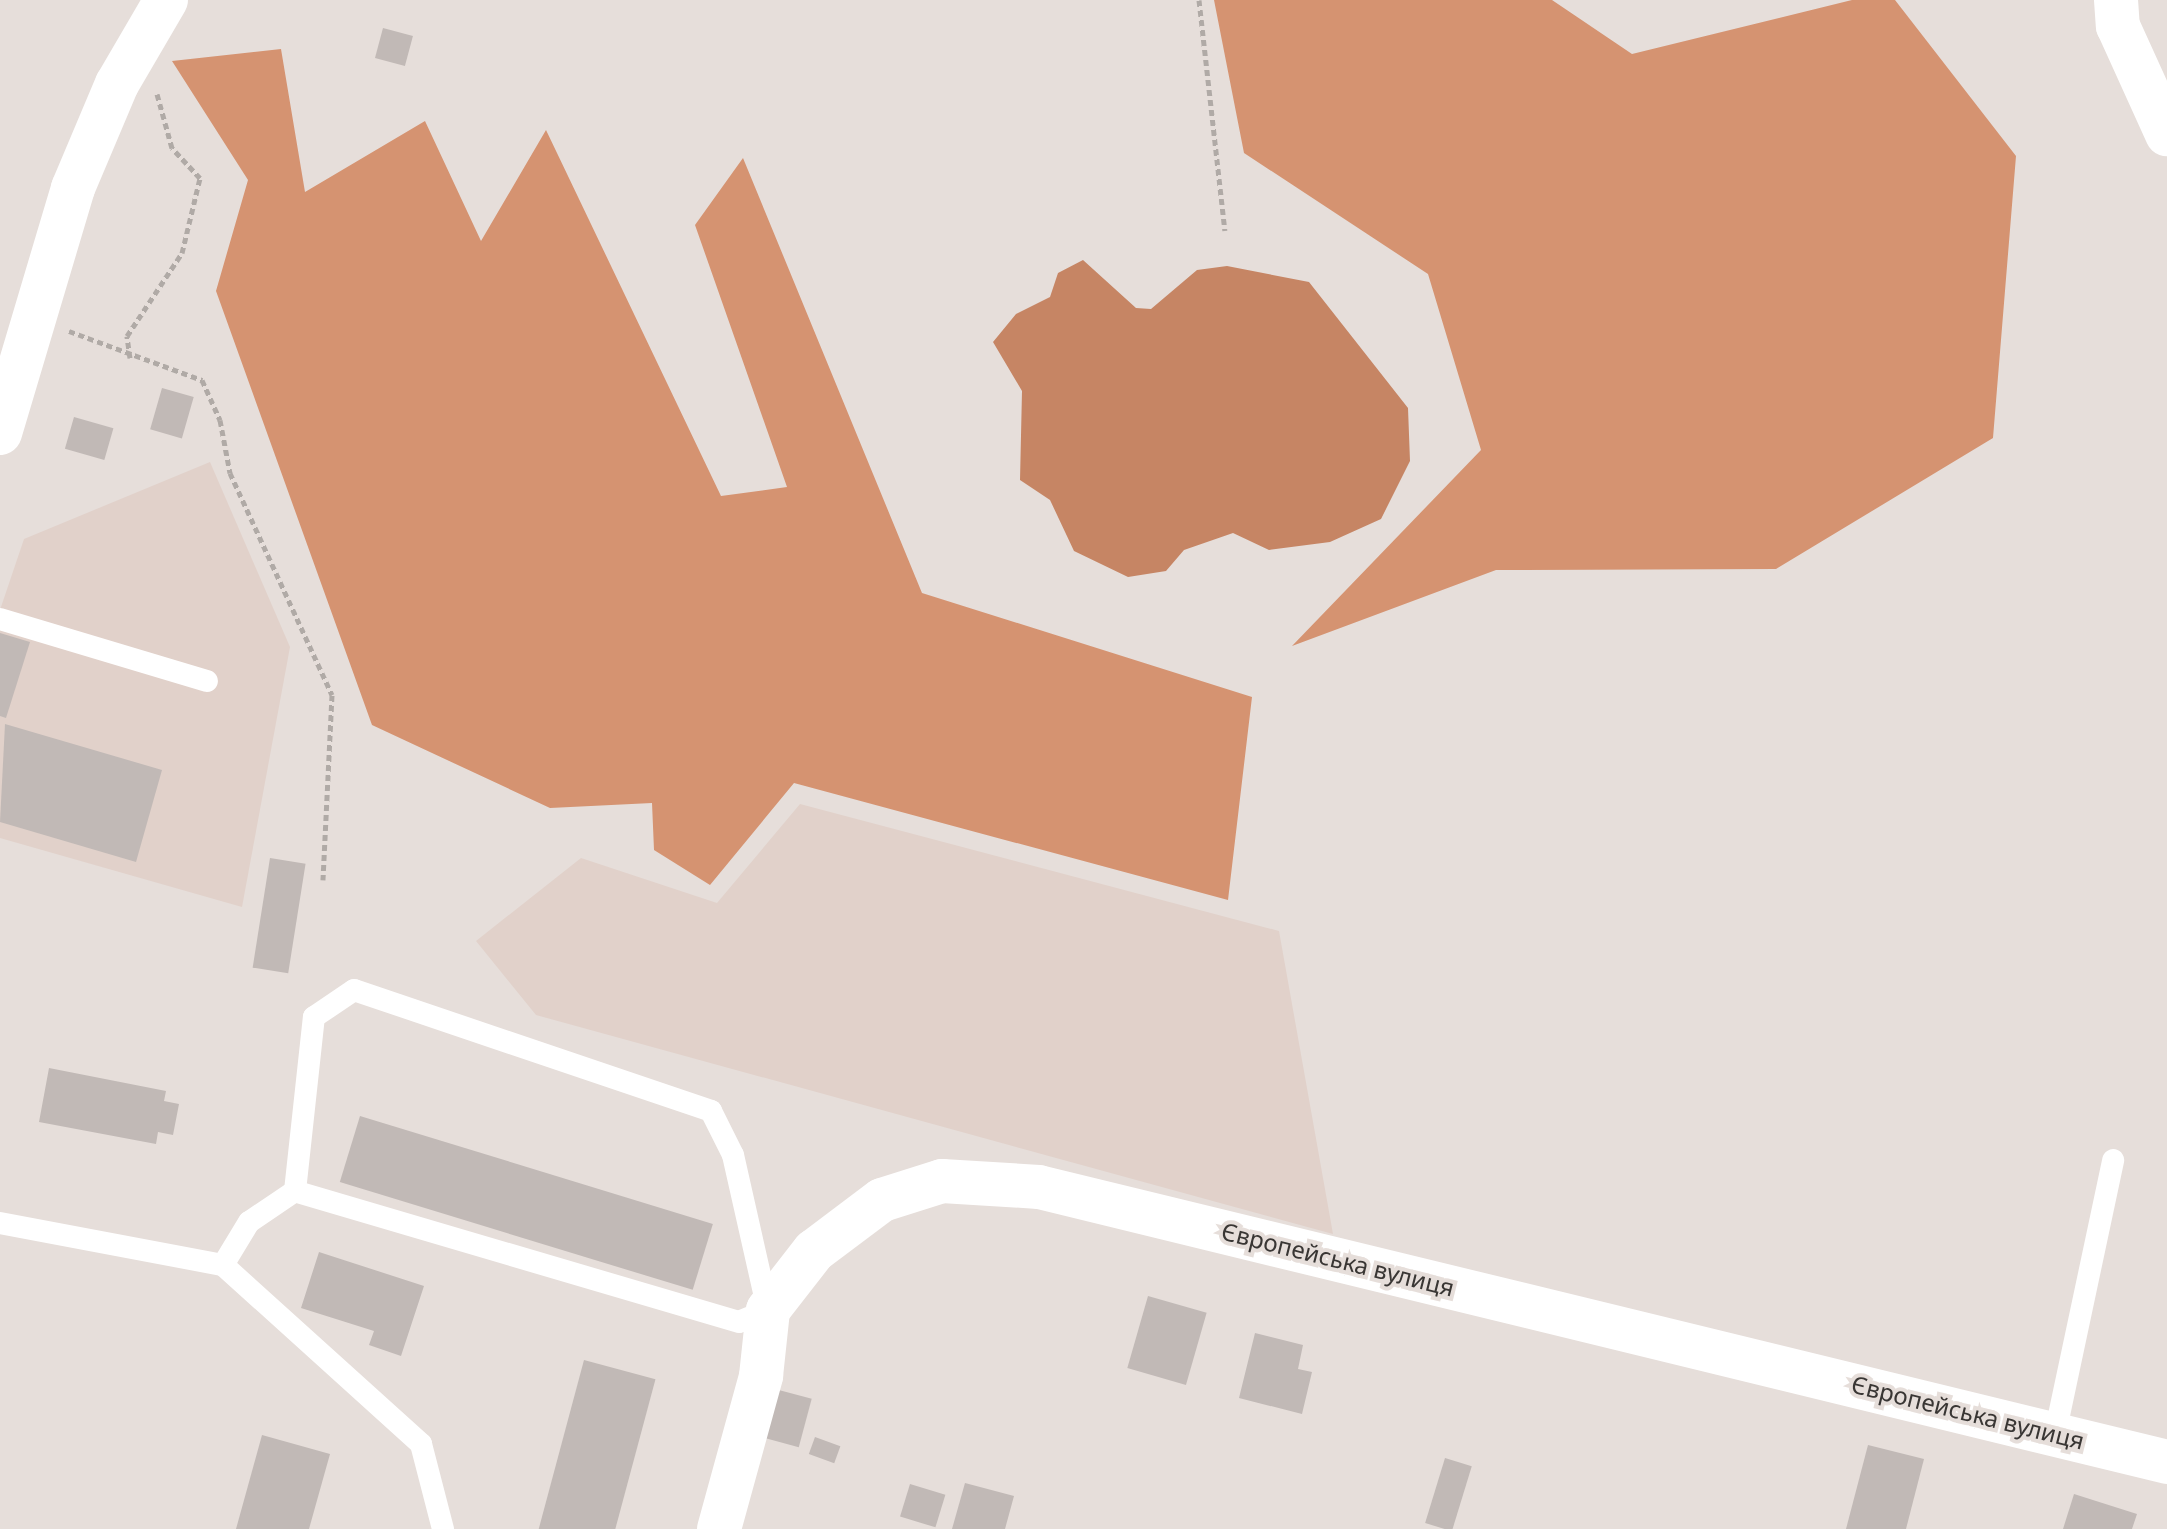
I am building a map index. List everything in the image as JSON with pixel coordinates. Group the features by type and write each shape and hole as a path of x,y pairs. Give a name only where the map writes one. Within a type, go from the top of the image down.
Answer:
{"street":[{"path":"0,433 73,188 141,43 166,0"},
{"path":"2116,0 2118,26 2167,134"},
{"name":"Європейська вулиця","path":"768,1310 814,1251 882,1200 942,1181 1039,1187 2167,1462"},
{"path":"719,1529 761,1376 768,1310"}],"lane":[{"path":"0,619 207,681"},
{"path":"223,1265 249,1222 295,1191 314,1017 354,990 711,1111 733,1155 768,1310 739,1322 295,1191"},
{"path":"2055,1434 2113,1160"},
{"path":"0,1223 223,1265 421,1444 443,1529"}],"path":[{"path":"1199,0 1225,231"},
{"path":"130,358 127,336 182,253 200,178 172,148 141,43"},
{"path":"36,317 130,358 202,380 220,420 230,473 332,695 323,880"}],"shaded area":[{"path":"1214,0 1552,0 1632,54 1852,0 1895,0 2016,156 1993,438 1776,569 1496,570 1292,646 1481,450 1428,274 1244,153"},
{"path":"281,49 305,192 425,121 481,241 546,130 721,496 787,487 695,225 743,158 922,593 1252,697 1228,900 794,783 710,885 654,850 652,803 550,808 372,725 216,291 248,180 172,61"},
{"path":"1083,260 1136,308 1151,309 1197,270 1227,266 1309,282 1408,408 1410,461 1381,519 1330,542 1269,550 1233,533 1184,550 1166,571 1128,577 1074,551 1050,500 1020,480 1022,391 993,342 1016,314 1050,297 1058,273"},
{"path":"210,462 290,647 242,907 0,838 0,610 24,539"},
{"path":"800,804 1279,931 1333,1234 536,1015 476,941 581,858 717,903"}],"building":[{"path":"383,28 413,36 405,66 375,58"},
{"path":"162,388 194,397 182,438 150,429"},
{"path":"74,417 113,428 104,460 65,449"},
{"path":"0,633 30,642 6,718 0,716"},
{"path":"5,724 162,770 136,862 0,822"},
{"path":"270,858 306,864 288,973 253,968"},
{"path":"49,1068 166,1091 164,1101 179,1104 173,1135 158,1132 156,1144 39,1122"},
{"path":"360,1116 713,1224 693,1290 340,1182"},
{"path":"319,1252 424,1286 401,1356 369,1345 374,1331 301,1308"},
{"path":"1148,1296 1207,1313 1186,1385 1127,1368"},
{"path":"1255,1333 1303,1345 1298,1369 1312,1372 1302,1414 1239,1398"},
{"path":"584,1360 655,1379 615,1529 539,1529"},
{"path":"775,1389 812,1399 799,1447 762,1437"},
{"path":"262,1435 330,1454 309,1529 236,1529"},
{"path":"815,1437 840,1446 834,1463 809,1454"},
{"path":"1868,1445 1924,1459 1906,1529 1846,1529"},
{"path":"1445,1458 1472,1466 1453,1529 1425,1523"},
{"path":"965,1483 1014,1496 1005,1529 952,1529"},
{"path":"910,1484 945,1495 935,1527 900,1517"},
{"path":"2074,1494 2137,1514 2132,1529 2063,1529"}]}
